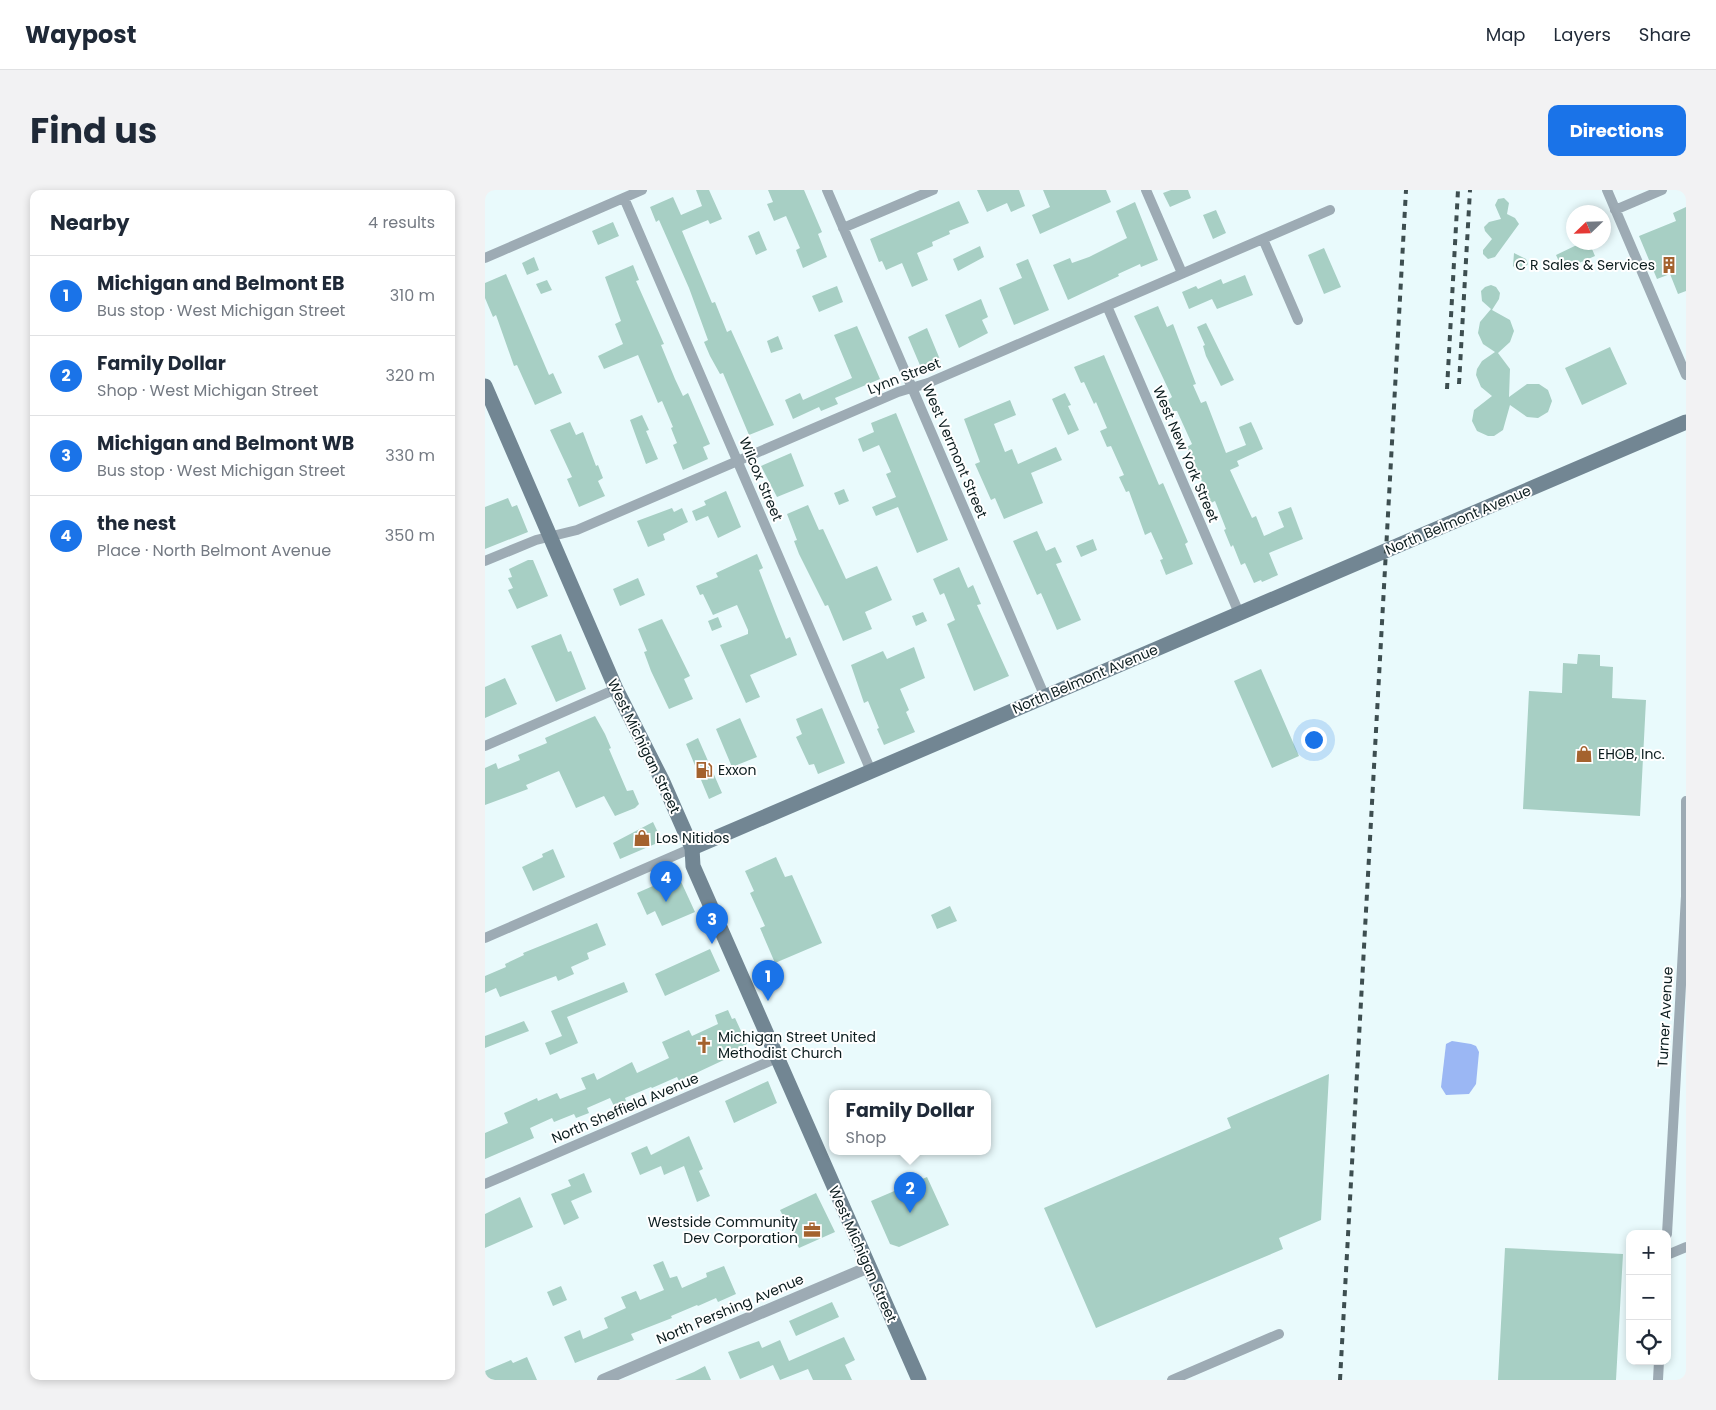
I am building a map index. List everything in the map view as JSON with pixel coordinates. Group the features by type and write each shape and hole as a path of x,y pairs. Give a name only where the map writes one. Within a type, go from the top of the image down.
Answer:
{"main road":[{"name":"West Michigan Street","path":"485,386 616,689 656,767 692,848 693,866 919,1380"},
{"name":"North Belmont Avenue","path":"692,848 1686,422"}],"street":[{"path":"485,258 642,190"},
{"name":"West Vermont Street","path":"827,190 1045,696"},
{"path":"843,228 933,190"},
{"path":"1146,190 1182,273"},
{"path":"1607,190 1686,375"},
{"path":"1615,210 1662,190"},
{"name":"Wilcox Street","path":"624,198 871,771"},
{"name":"Lynn Street","path":"485,561 533,541 577,530 1330,210"},
{"path":"1263,239 1298,320"},
{"name":"West New York Street","path":"1107,306 1239,613"},
{"path":"485,746 616,689"},
{"name":"Turner Avenue","path":"1667,1230 1686,896 1686,801"},
{"name":"North Belmont Avenue","path":"485,938 692,848"},
{"name":"North Sheffield Avenue","path":"485,1184 777,1058"},
{"path":"1675,1079 1686,1075"},
{"path":"1671,1253 1686,1247"},
{"name":"North Pershing Avenue","path":"603,1380 869,1267"},
{"path":"1172,1380 1279,1334"},
{"path":"1658,1380 1659,1365"}],"water":[{"path":"1452,1041 1476,1046 1479,1052 1476,1084 1469,1094 1446,1095 1441,1087 1446,1044"}],"building":[{"path":"696,190 709,190 722,219 710,224 708,220 682,231 712,303 715,302 727,332 731,330 774,425 749,435 723,373 720,374 710,356 704,342 708,340 689,288 659,220 656,222 650,207 673,197 681,215 702,206"},
{"path":"768,190 804,190 822,232 818,234 827,257 803,268 796,250 800,248 786,216 774,221 767,204 773,202"},
{"path":"977,190 1019,190 1025,206 1011,212 1007,203 987,212"},
{"path":"1043,190 1106,190 1111,202 1040,234 1032,215 1050,207"},
{"path":"1171,190 1188,190 1191,198 1170,207 1163,193"},
{"path":"1504,198 1509,203 1507,214 1515,218 1519,224 1495,257 1488,259 1483,254 1483,250 1492,239 1484,227 1489,222 1501,219 1495,205 1498,199"},
{"path":"959,201 969,223 949,231 950,234 932,242 933,246 917,253 928,280 912,287 902,263 886,270 882,261 879,262 870,239"},
{"path":"1135,202 1158,260 1141,267 1140,264 1068,300 1053,265 1070,258 1072,263 1089,257 1127,238 1116,211"},
{"name":"C R Sales & Services","path":"1686,207 1686,291 1678,294 1670,274 1657,279 1639,236 1676,221 1673,213"},
{"path":"1216,210 1226,233 1213,239 1203,215"},
{"path":"613,222 619,236 598,245 592,231"},
{"path":"759,231 767,250 756,255 748,236"},
{"path":"980,246 984,257 958,271 953,259"},
{"path":"1324,248 1341,287 1324,294 1308,255"},
{"path":"1566,250 1592,250 1595,256 1563,270 1556,255"},
{"path":"1514,253 1526,259 1528,264 1523,270 1518,271 1513,266"},
{"path":"534,257 539,270 527,275 522,263"},
{"path":"1028,259 1049,310 1014,325 999,288 1022,278 1016,264"},
{"path":"633,265 639,280 636,281 664,344 661,345 675,379 683,396 688,393 710,444 703,447 708,459 683,470 673,445 677,443 671,428 673,427 662,401 658,403 638,355 604,369 598,356 623,344 615,324 621,321 605,277"},
{"path":"506,274 549,375 553,373 562,393 535,405 517,365 514,366 496,315 493,317 485,298 485,283"},
{"path":"1245,275 1253,295 1217,309 1212,299 1189,309 1182,292 1196,286 1198,289 1221,279 1223,284"},
{"path":"547,280 552,290 541,294 536,284"},
{"path":"1491,285 1496,287 1500,293 1499,299 1492,310 1510,320 1514,331 1510,342 1498,353 1510,369 1509,397 1527,384 1539,384 1548,390 1552,401 1548,412 1538,418 1527,417 1510,405 1503,430 1494,436 1488,436 1477,431 1472,421 1474,410 1492,396 1481,387 1476,375 1482,361 1495,352 1483,344 1478,333 1480,322 1491,309 1482,301 1481,291"},
{"path":"837,286 843,302 819,312 812,296"},
{"path":"981,299 988,317 982,320 988,333 959,348 945,315"},
{"path":"1158,306 1167,327 1173,324 1196,384 1193,385 1201,403 1206,401 1226,453 1246,445 1239,427 1251,422 1257,435 1263,449 1237,461 1239,466 1230,470 1252,518 1256,516 1264,536 1284,527 1278,512 1291,507 1303,539 1269,553 1278,575 1262,582 1261,580 1254,583 1245,563 1241,565 1233,545 1231,547 1215,501 1211,503 1187,447 1192,444 1177,411 1173,411 1168,400 1172,397 1134,316"},
{"path":"1206,323 1234,380 1221,386 1206,356 1203,346 1205,345 1197,327"},
{"path":"857,326 880,379 835,398 838,404 821,411 819,407 793,419 785,400 800,393 803,400 852,378 834,335"},
{"path":"927,328 941,362 922,370 908,337"},
{"path":"778,336 783,349 771,353 767,341"},
{"path":"1610,347 1627,384 1582,405 1565,368"},
{"path":"1104,355 1159,485 1163,483 1188,542 1185,544 1193,564 1166,575 1160,560 1163,559 1151,532 1145,535 1129,491 1126,492 1119,477 1124,475 1111,446 1107,447 1100,431 1107,428 1096,402 1094,404 1084,382 1081,383 1074,367"},
{"path":"1065,393 1071,405 1068,406 1079,430 1068,435 1052,399"},
{"path":"1010,400 1016,415 994,424 1005,452 1012,449 1018,464 1056,447 1062,460 1031,473 1043,503 1004,519 995,498 991,500 975,464 980,462 964,419"},
{"path":"896,413 948,540 917,553 898,507 876,516 872,507 896,497 886,474 891,472 879,445 863,452 858,439 874,432 871,423"},
{"path":"642,415 649,430 646,431 658,459 646,464 630,420"},
{"path":"570,422 576,435 583,432 596,466 598,465 603,478 598,481 605,496 579,507 567,479 572,477 550,430"},
{"path":"791,453 804,486 777,497 761,466"},
{"path":"844,489 849,501 839,505 834,493"},
{"path":"726,491 741,527 718,538 708,516 696,521 692,511 706,505 704,501"},
{"path":"508,498 512,507 517,505 528,532 485,549 485,507"},
{"path":"808,505 819,530 823,529 846,579 877,566 892,600 865,612 872,629 843,641 828,605 825,606 799,554 794,541 797,540 787,514"},
{"path":"672,508 674,512 682,508 688,522 663,534 665,540 648,547 637,521"},
{"path":"1037,531 1046,551 1055,547 1062,562 1056,564 1081,620 1057,630 1041,593 1037,595 1013,541"},
{"path":"1093,539 1097,550 1081,557 1076,546"},
{"path":"757,554 763,568 759,570 776,614 786,639 790,637 797,655 750,675 760,697 746,703 720,645 748,634 748,630 737,605 713,615 703,594 700,595 696,586 718,577 716,573"},
{"path":"528,560 533,560 548,596 517,609 508,590 513,588 508,578 512,577 509,569"},
{"path":"959,567 968,588 973,585 981,604 977,605 1009,676 974,691 947,624 955,620 944,593 940,595 933,579"},
{"path":"638,578 645,595 620,606 613,589"},
{"path":"923,612 927,621 916,626 912,616"},
{"path":"718,617 722,627 712,631 708,621"},
{"path":"662,619 690,676 684,679 693,699 669,709 651,671 644,652 647,651 638,629"},
{"path":"561,634 568,652 571,651 586,689 556,702 531,646"},
{"path":"914,647 925,678 900,689 909,710 906,712 915,732 884,745 868,701 864,703 851,665 883,651 887,659"},
{"name":"EHOB, Inc.","path":"1578,654 1600,655 1600,666 1613,667 1612,698 1646,700 1640,816 1523,809 1529,691 1562,693 1563,663 1577,664"},
{"path":"1261,669 1299,756 1272,768 1234,681"},
{"path":"505,678 517,704 485,718 485,687"},
{"path":"822,708 845,763 818,774 814,764 809,765 796,737 802,734 796,719"},
{"path":"595,716 611,748 609,749 627,791 633,790 639,804 635,808 615,816 604,796 576,808 559,771 526,785 528,789 485,805 485,768 496,763 498,769 520,760 518,755 547,743 545,738"},
{"path":"740,718 757,757 732,767 716,729"},
{"path":"698,738 722,793 709,799 686,744"},
{"name":"Los Nitidos","path":"653,822 662,841 620,859 613,843"},
{"path":"553,849 565,877 533,891 522,867 543,857 542,854"},
{"path":"776,857 785,877 792,875 822,943 775,963 760,928 765,926 750,893 754,891 745,871"},
{"path":"678,875 695,912 662,926 655,911 647,915 637,893"},
{"path":"950,906 957,921 937,929 931,915"},
{"path":"597,923 606,945 587,953 589,959 571,967 574,974 558,981 556,976 500,997 496,988 485,993 485,976 506,967 505,964 524,955 523,953"},
{"path":"710,949 720,971 665,996 655,974"},
{"path":"624,982 628,992 567,1017 578,1043 550,1055 545,1043 562,1036 551,1011"},
{"path":"728,1010 732,1019 735,1018 747,1044 741,1047 743,1051 679,1081 677,1077 625,1098 626,1101 614,1106 610,1098 587,1108 589,1113 576,1118 574,1114 554,1122 552,1118 530,1128 534,1138 485,1159 485,1133 508,1123 504,1113 537,1098 538,1101 557,1093 560,1099 586,1089 581,1078 594,1073 597,1080 632,1062 637,1073 669,1058 662,1042 689,1030 692,1036 718,1024 715,1015"},
{"path":"524,1021 529,1031 485,1048 485,1036"},
{"path":"1329,1074 1321,1220 1279,1238 1283,1249 1096,1328 1044,1208 1231,1128 1227,1118"},
{"path":"768,1081 777,1103 734,1123 725,1101"},
{"path":"689,1136 703,1169 699,1171 710,1196 697,1202 684,1166 664,1175 661,1166 640,1175 631,1153 647,1146 651,1155"},
{"path":"584,1173 592,1192 571,1201 579,1218 564,1225 551,1194 571,1186 568,1180"},
{"path":"927,1177 949,1225 899,1247 890,1244 871,1201"},
{"path":"816,1193 835,1232 799,1248 780,1210"},
{"path":"520,1197 533,1227 485,1248 485,1214"},
{"path":"1505,1248 1623,1254 1616,1380 1498,1380"},
{"path":"663,1261 670,1278 677,1276 682,1288 707,1277 706,1273 724,1266 736,1294 718,1302 716,1298 671,1316 672,1318 631,1334 634,1340 575,1363 564,1337 580,1330 583,1339 608,1328 604,1318 626,1308 621,1297 636,1291 640,1300 664,1290 653,1265"},
{"path":"561,1286 567,1300 553,1306 547,1292"},
{"path":"832,1302 839,1317 796,1336 789,1321"},
{"path":"844,1337 855,1360 845,1365 852,1380 813,1380 808,1369 780,1380 773,1365 740,1379 728,1352 759,1341 762,1348 780,1340 789,1361"},
{"path":"527,1357 537,1380 485,1380 485,1371 511,1360 513,1363"},
{"path":"705,1366 711,1380 675,1380 694,1372"}],"railway":[{"path":"1340,1380 1406,190"},
{"path":"1447,389 1458,190"},
{"path":"1459,384 1470,190"}],"place":[{"name":"C R Sales & Services","path":"1669,265"},
{"name":"EHOB, Inc.","path":"1584,754"},
{"name":"Exxon","path":"704,770"},
{"name":"Los Nitidos","path":"642,838"},
{"name":"the nest","path":"666,902"},
{"name":"Michigan and Belmont WB","path":"712,944"},
{"name":"Michigan and Belmont EB","path":"768,1001"},
{"name":"Michigan Street United Methodist Church","path":"704,1045"},
{"name":"Family Dollar","path":"910,1213"},
{"name":"Westside Community Dev Corporation","path":"812,1230"}]}
